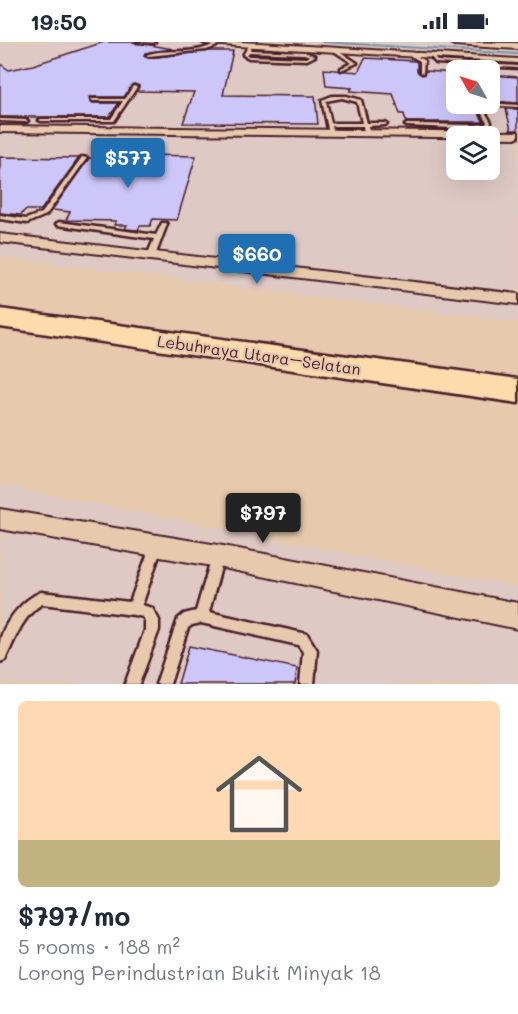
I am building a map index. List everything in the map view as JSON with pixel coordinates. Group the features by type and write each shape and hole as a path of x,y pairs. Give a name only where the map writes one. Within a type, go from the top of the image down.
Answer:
{"highway":[{"name":"Lebuhraya Utara–Selatan","path":"0,302 518,373"},
{"name":"Lebuhraya Utara–Selatan","path":"0,318 518,391"}],"main road":[{"path":"454,42 518,44"},
{"path":"513,42 518,44"}],"street":[{"path":"205,42 248,48 335,50 361,48 412,55 518,62"},
{"path":"0,129 41,125 446,130"},
{"path":"500,132 518,135"},
{"path":"0,238 518,299"},
{"path":"0,519 156,548 218,556 518,616"}],"lane":[{"path":"139,42 153,42"},
{"path":"148,55 211,49 218,43"},
{"path":"248,48 305,53 313,56 307,59 255,58 245,55 248,48"},
{"path":"335,50 354,63 342,69"},
{"path":"412,55 422,60 422,72"},
{"path":"432,56 436,62 518,67"},
{"path":"41,125 49,120 112,120 135,87"},
{"path":"331,129 324,100 329,98 357,100 366,129 385,124"},
{"path":"93,100 125,100"},
{"path":"500,105 518,106"},
{"path":"0,120 26,121"},
{"path":"41,125 49,120"},
{"path":"407,125 446,127"},
{"path":"0,217 27,220 45,213 84,158"},
{"path":"59,224 159,238"},
{"path":"151,256 164,224"},
{"path":"134,609 156,548"},
{"path":"201,617 218,556"},
{"path":"0,655 22,612 31,603 41,598 134,609 147,612 152,620 152,630 132,684"},
{"path":"163,684 183,624 189,619 201,617 302,639 310,651 307,684"}],"shaded area":[{"path":"0,42 518,42 518,322 0,257"},
{"path":"0,485 518,587 518,684 0,684"}],"building":[{"path":"104,42 133,42 173,49 145,53 144,56 148,58 211,51 233,51 223,95 315,96 318,124 183,123 194,92 137,91 139,86 134,84 124,97 89,97 93,103 119,103 109,117 0,117 0,64 9,70 33,65"},
{"path":"365,58 415,61 417,71 422,75 425,71 446,72 446,114 479,114 484,122 406,122 404,114 400,114 393,94 350,91 352,88 326,86 324,69 358,72"},
{"path":"500,76 518,77 518,103 500,102"},
{"path":"506,109 518,109 518,130 511,130"},
{"path":"98,154 196,156 177,220 153,219 150,226 140,226 138,230 125,229 127,225 114,225 116,221 66,220 70,212 52,210 89,158 96,158"},
{"path":"0,157 79,158 41,210 25,210 21,215 0,213"},
{"path":"189,646 297,668 295,684 178,684"}],"waterway":[{"path":"322,42 518,54"}]}
